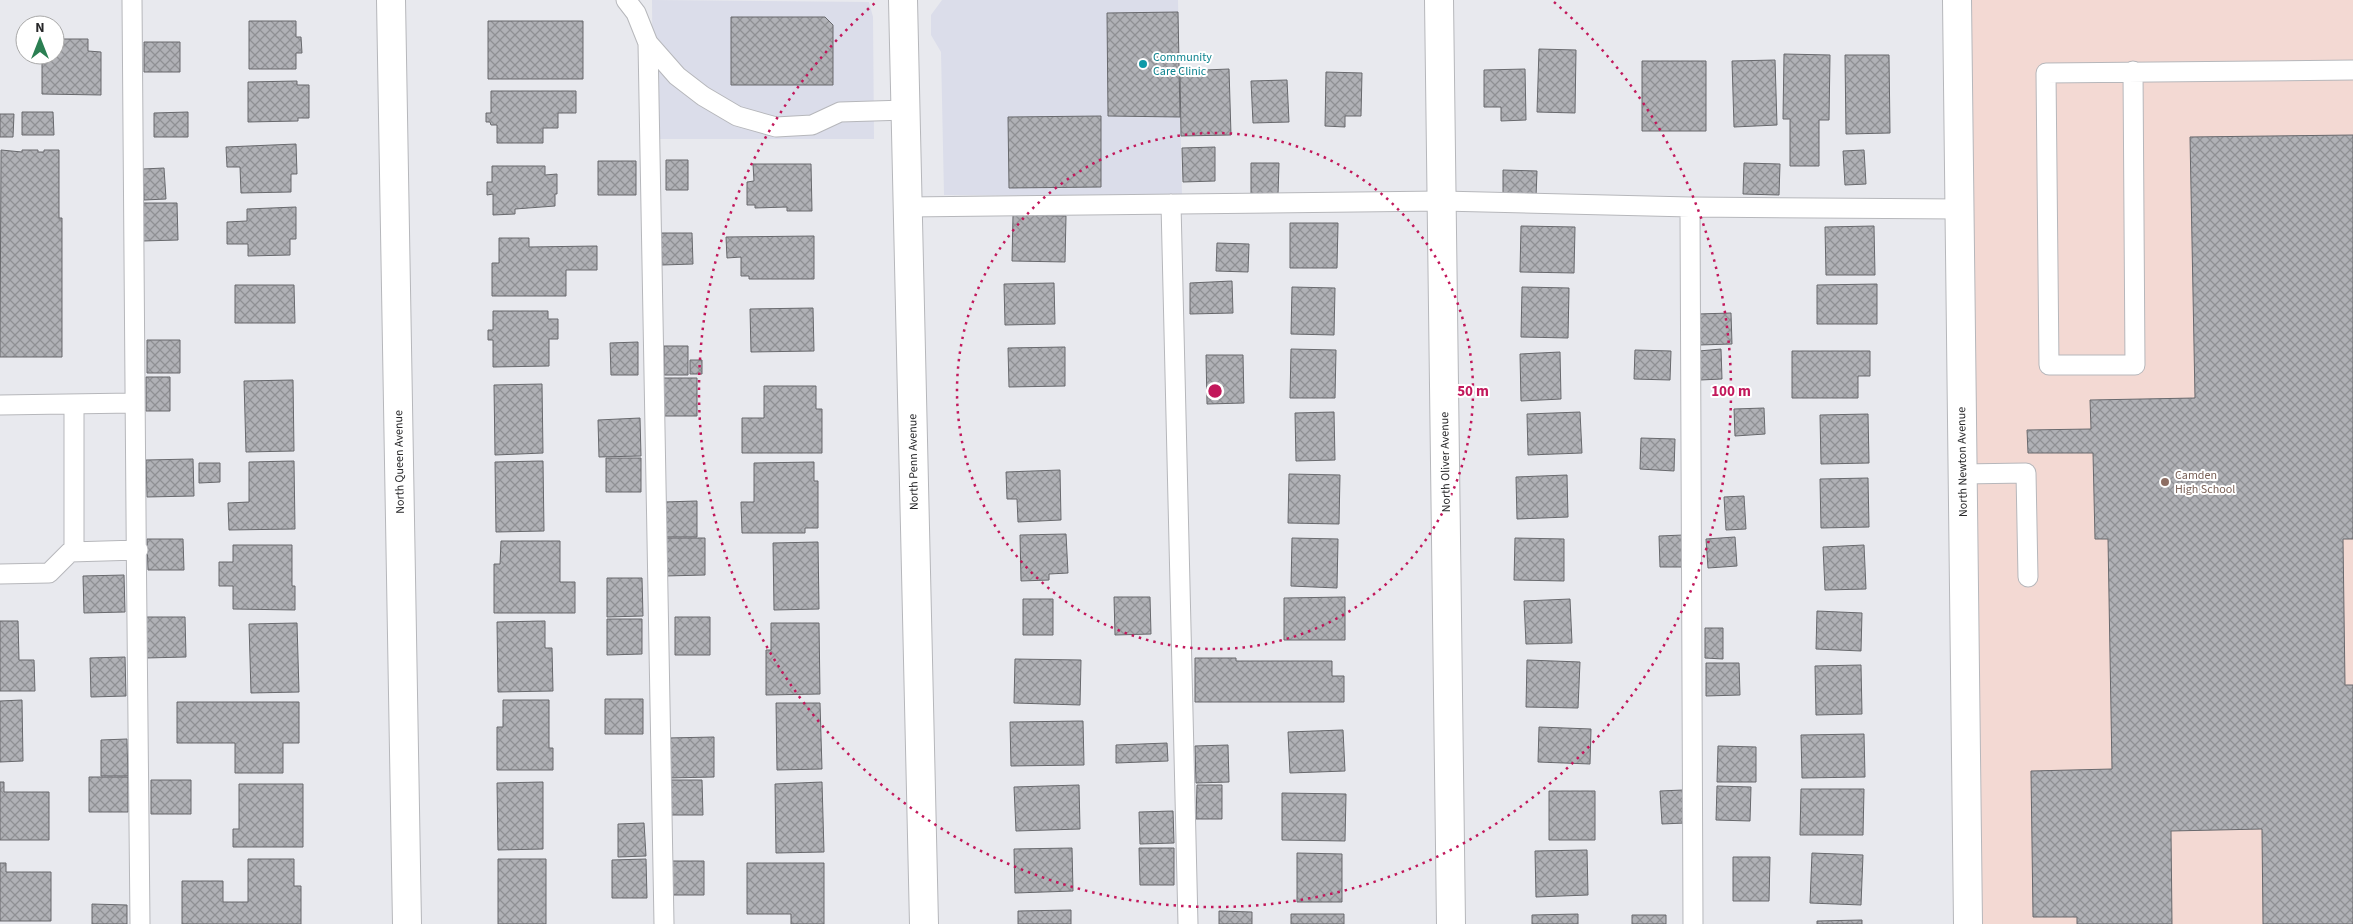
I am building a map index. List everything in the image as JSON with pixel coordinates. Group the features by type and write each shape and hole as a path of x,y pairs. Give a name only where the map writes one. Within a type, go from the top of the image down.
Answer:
{"street":[{"name":"North Queen Avenue","path":"391,0 407,924"},
{"name":"North Penn Avenue","path":"903,0 924,924"},
{"name":"North Oliver Avenue","path":"1439,0 1451,924"},
{"name":"North Newton Avenue","path":"1957,0 1968,924"}],"lane":[{"path":"132,0 133,403 138,550 140,924"},
{"path":"626,0 636,13 648,43 677,76 703,96 737,116 776,127 812,125 840,112 906,110"},
{"path":"648,43 664,924"},
{"path":"2133,71 2135,364 2049,365 2046,73 2133,71 2353,70"},
{"path":"907,207 1442,200 1690,207 1959,209"},
{"path":"1171,204 1188,924"},
{"path":"1690,207 1693,924"},
{"path":"0,406 133,403"},
{"path":"74,405 74,552"},
{"path":"1962,474 2026,473 2028,577"},
{"path":"0,574 48,573 70,552 138,550"}],"shaded area":[{"path":"652,0 869,2 873,17 874,139 653,139"},
{"path":"942,0 1178,0 1182,196 944,195 941,52 931,35 931,15"},
{"name":"Camden High School","path":"1968,0 2353,0 2353,924 1982,924 1971,40"}],"building":[{"name":"Community Care Clinic","path":"1178,12 1180,117 1108,116 1107,13"},
{"path":"731,17 825,17 833,25 833,85 731,85"},
{"path":"249,21 296,21 296,37 301,37 302,53 296,53 296,69 249,69"},
{"path":"488,21 583,21 583,79 488,79"},
{"path":"65,39 88,39 88,51 101,52 101,95 42,94 42,65 65,65"},
{"path":"144,42 180,42 180,72 144,72"},
{"path":"1539,49 1576,50 1575,113 1537,112"},
{"path":"1784,54 1830,55 1829,120 1819,120 1819,166 1790,166 1790,119 1783,119"},
{"path":"1845,55 1889,55 1890,133 1846,134"},
{"path":"1775,60 1777,125 1734,127 1732,61"},
{"path":"1642,61 1706,61 1706,131 1642,131"},
{"path":"1229,69 1231,135 1181,136 1180,71"},
{"path":"1525,69 1526,120 1501,121 1501,107 1484,107 1484,70"},
{"path":"1326,72 1362,73 1361,116 1345,116 1345,127 1325,126"},
{"path":"1287,80 1289,122 1253,123 1251,81"},
{"path":"297,81 297,85 309,85 309,118 298,118 298,121 248,122 248,82"},
{"path":"491,91 576,91 576,113 558,113 558,128 543,128 543,143 497,143 497,125 491,125 490,122 486,122 486,113 491,113"},
{"path":"22,112 53,112 54,135 22,135"},
{"path":"188,112 188,137 154,137 154,113"},
{"path":"0,114 14,114 13,137 0,137"},
{"path":"1101,116 1101,187 1009,188 1008,117"},
{"path":"2353,135 2353,539 2343,539 2345,685 2353,685 2353,924 2263,924 2262,829 2171,831 2172,924 2077,924 2077,917 2033,917 2031,771 2112,769 2108,539 2095,539 2093,453 2028,453 2027,430 2091,429 2090,400 2195,398 2190,137"},
{"path":"296,144 297,174 291,174 291,192 241,193 240,167 227,167 226,147"},
{"path":"1215,147 1215,181 1183,182 1182,148"},
{"path":"1,150 22,152 22,150 38,150 38,152 44,152 44,150 59,150 59,218 62,218 62,357 0,357"},
{"path":"1864,150 1866,184 1845,185 1843,151"},
{"path":"666,160 688,160 688,190 666,190"},
{"path":"598,161 636,161 636,195 598,195"},
{"path":"1251,163 1279,163 1278,195 1251,195"},
{"path":"1744,163 1780,164 1779,195 1743,194"},
{"path":"753,164 811,164 812,211 787,211 787,207 755,208 755,205 747,205 747,182 754,181"},
{"path":"492,166 545,166 545,175 557,174 555,206 515,209 515,214 493,215 493,194 487,195 487,182 492,182"},
{"path":"164,168 166,199 144,200 143,169"},
{"path":"1503,170 1537,171 1536,197 1503,196"},
{"path":"142,203 177,203 178,240 143,241"},
{"path":"296,207 296,239 290,239 290,255 248,256 248,244 227,244 227,222 247,221 247,209"},
{"path":"1013,215 1066,216 1065,262 1012,261"},
{"path":"1290,223 1338,223 1337,268 1290,268"},
{"path":"1521,226 1575,227 1574,273 1520,272"},
{"path":"1874,226 1875,275 1826,275 1825,227"},
{"path":"661,233 692,233 693,264 662,265"},
{"path":"814,236 814,279 749,279 749,276 741,276 741,257 727,258 726,237"},
{"path":"499,238 529,238 529,247 597,246 597,270 566,270 566,296 492,296 492,263 499,263"},
{"path":"1217,243 1249,244 1248,272 1216,271"},
{"path":"1232,281 1233,313 1190,314 1190,283"},
{"path":"1054,283 1055,324 1005,325 1004,284"},
{"path":"1877,284 1877,324 1817,324 1817,285"},
{"path":"235,285 294,285 295,323 235,323"},
{"path":"1292,287 1335,288 1334,335 1291,334"},
{"path":"1522,287 1569,288 1568,338 1521,337"},
{"path":"813,308 814,351 751,352 750,309"},
{"path":"493,311 548,311 548,319 558,319 558,339 549,339 549,366 493,367 493,340 488,340 488,330 493,330"},
{"path":"1731,313 1732,344 1699,345 1698,314"},
{"path":"147,340 180,340 180,373 147,373"},
{"path":"638,342 638,375 611,375 610,343"},
{"path":"664,346 688,346 688,375 664,375"},
{"path":"1065,347 1065,386 1009,387 1008,348"},
{"path":"1291,349 1336,350 1335,398 1290,398"},
{"path":"1721,349 1722,379 1700,380 1699,351"},
{"path":"1635,350 1671,351 1670,380 1634,379"},
{"path":"1792,351 1870,351 1870,376 1858,376 1858,398 1792,398"},
{"path":"1560,352 1561,399 1521,401 1520,354"},
{"path":"1206,355 1243,355 1244,403 1207,404"},
{"path":"690,360 702,360 702,374 690,374"},
{"path":"146,377 170,377 170,411 146,411"},
{"path":"662,378 697,378 697,416 663,416"},
{"path":"293,380 294,451 246,452 244,381"},
{"path":"542,384 543,453 495,455 494,385"},
{"path":"764,386 816,386 816,409 822,409 822,453 742,453 742,418 764,418"},
{"path":"1764,408 1765,434 1735,436 1734,409"},
{"path":"1334,412 1335,460 1296,461 1295,413"},
{"path":"1580,412 1582,453 1528,455 1527,414"},
{"path":"1868,414 1869,463 1821,464 1820,415"},
{"path":"640,418 641,456 599,457 598,420"},
{"path":"1641,438 1675,439 1674,471 1640,469"},
{"path":"606,458 641,458 641,492 606,492"},
{"path":"193,459 194,496 147,497 146,460"},
{"path":"294,461 295,529 229,530 228,503 249,502 249,462"},
{"path":"543,461 544,531 496,532 495,462"},
{"path":"814,462 814,481 818,481 818,528 805,528 805,533 742,533 741,502 754,502 754,463"},
{"path":"199,463 220,463 220,482 199,483"},
{"path":"1060,470 1061,520 1018,522 1017,499 1007,499 1006,472"},
{"path":"1289,474 1340,475 1339,524 1288,523"},
{"path":"1567,475 1568,517 1517,519 1516,477"},
{"path":"1868,478 1869,527 1821,528 1820,479"},
{"path":"1744,496 1746,529 1726,530 1724,497"},
{"path":"697,501 697,537 664,537 664,502"},
{"path":"1066,534 1068,573 1049,574 1049,580 1021,581 1020,535"},
{"path":"1683,535 1684,567 1660,567 1659,536"},
{"path":"1735,537 1737,566 1708,568 1706,539"},
{"path":"664,538 705,538 705,575 665,576"},
{"path":"1292,538 1338,539 1337,588 1291,586"},
{"path":"1515,538 1564,539 1564,581 1514,580"},
{"path":"147,539 183,539 184,570 148,570"},
{"path":"501,541 560,541 560,582 575,582 575,613 494,613 494,564 500,564"},
{"path":"818,542 819,609 774,610 773,543"},
{"path":"233,545 292,545 292,586 295,586 295,610 233,609 233,586 219,586 219,562 233,562"},
{"path":"1864,545 1866,589 1825,590 1823,547"},
{"path":"124,575 125,612 84,613 83,576"},
{"path":"607,578 642,578 643,616 607,617"},
{"path":"1114,597 1150,597 1151,634 1115,635"},
{"path":"1345,597 1345,640 1284,640 1284,598"},
{"path":"1023,599 1053,599 1053,635 1023,635"},
{"path":"1570,599 1572,643 1526,644 1524,601"},
{"path":"1817,611 1862,613 1861,651 1816,649"},
{"path":"146,617 185,617 186,657 146,658"},
{"path":"675,617 710,617 710,655 675,655"},
{"path":"607,619 642,619 642,654 607,655"},
{"path":"0,621 18,621 19,660 34,660 35,691 0,691"},
{"path":"545,621 545,648 552,648 553,691 498,692 497,622"},
{"path":"297,623 299,692 251,693 249,624"},
{"path":"771,623 819,623 820,694 766,695 766,650 771,650"},
{"path":"1705,628 1723,628 1723,659 1705,658"},
{"path":"125,657 126,696 91,697 90,658"},
{"path":"1195,658 1236,658 1236,661 1332,661 1332,676 1344,676 1344,702 1195,702"},
{"path":"1015,659 1081,660 1080,705 1014,703"},
{"path":"1527,660 1580,662 1578,708 1526,707"},
{"path":"1706,663 1739,663 1740,695 1706,696"},
{"path":"1861,665 1862,714 1816,715 1815,666"},
{"path":"605,699 643,699 643,734 605,734"},
{"path":"22,700 23,761 0,762 0,701"},
{"path":"503,700 549,700 549,748 553,748 553,770 497,770 497,727 503,727"},
{"path":"177,702 299,702 299,743 283,743 283,773 235,773 235,743 177,743"},
{"path":"776,703 820,703 822,769 777,770"},
{"path":"1083,721 1084,765 1011,766 1010,722"},
{"path":"1539,727 1591,729 1590,764 1538,762"},
{"path":"1343,730 1345,771 1290,773 1288,732"},
{"path":"1864,734 1865,777 1802,778 1801,735"},
{"path":"714,737 714,777 668,778 667,738"},
{"path":"127,739 128,776 101,776 101,740"},
{"path":"1167,743 1168,761 1116,763 1116,745"},
{"path":"1228,745 1229,782 1196,783 1195,746"},
{"path":"1718,746 1756,747 1756,782 1717,782"},
{"path":"89,777 128,777 128,812 89,812"},
{"path":"151,780 191,780 191,814 151,814"},
{"path":"667,780 702,780 703,815 668,815"},
{"path":"0,782 4,782 4,792 49,792 49,840 0,840"},
{"path":"543,782 543,849 498,850 497,783"},
{"path":"822,782 824,852 776,853 775,784"},
{"path":"239,784 303,784 303,847 233,847 233,829 239,829"},
{"path":"1079,785 1080,829 1016,831 1014,787"},
{"path":"1197,785 1222,785 1222,819 1196,819"},
{"path":"1717,786 1751,787 1750,821 1716,820"},
{"path":"1801,789 1864,789 1863,835 1800,835"},
{"path":"1683,790 1685,823 1662,824 1660,791"},
{"path":"1549,791 1595,791 1595,840 1549,840"},
{"path":"1282,793 1346,794 1345,841 1282,840"},
{"path":"1173,811 1174,843 1140,844 1139,812"},
{"path":"644,823 646,856 618,857 618,824"},
{"path":"1072,848 1073,891 1015,893 1014,849"},
{"path":"1139,848 1174,848 1174,885 1140,885"},
{"path":"1587,850 1588,895 1536,897 1535,851"},
{"path":"1297,853 1342,854 1342,902 1297,902"},
{"path":"1812,853 1863,855 1861,905 1810,903"},
{"path":"1733,857 1770,857 1769,901 1733,901"},
{"path":"248,859 294,859 294,886 301,886 301,924 182,924 182,881 223,881 223,902 248,902"},
{"path":"498,859 546,859 546,924 498,924"},
{"path":"646,859 647,898 612,898 612,860"},
{"path":"669,861 704,861 704,895 669,895"},
{"path":"0,863 6,863 6,872 51,872 51,921 0,921"},
{"path":"747,863 824,863 824,924 791,924 791,914 747,914"},
{"path":"92,904 127,905 127,924 92,924"},
{"path":"1071,910 1071,924 1018,924 1018,911"},
{"path":"1219,911 1252,912 1252,924 1219,924"},
{"path":"1291,914 1344,914 1344,924 1291,924"},
{"path":"1578,914 1578,924 1532,924 1532,915"},
{"path":"1632,915 1666,915 1666,924 1632,924"},
{"path":"1862,920 1862,924 1817,924 1817,921"}],"place":[{"name":"Community Care Clinic","path":"1143,64"},
{"name":"Camden High School","path":"2165,482"}]}
